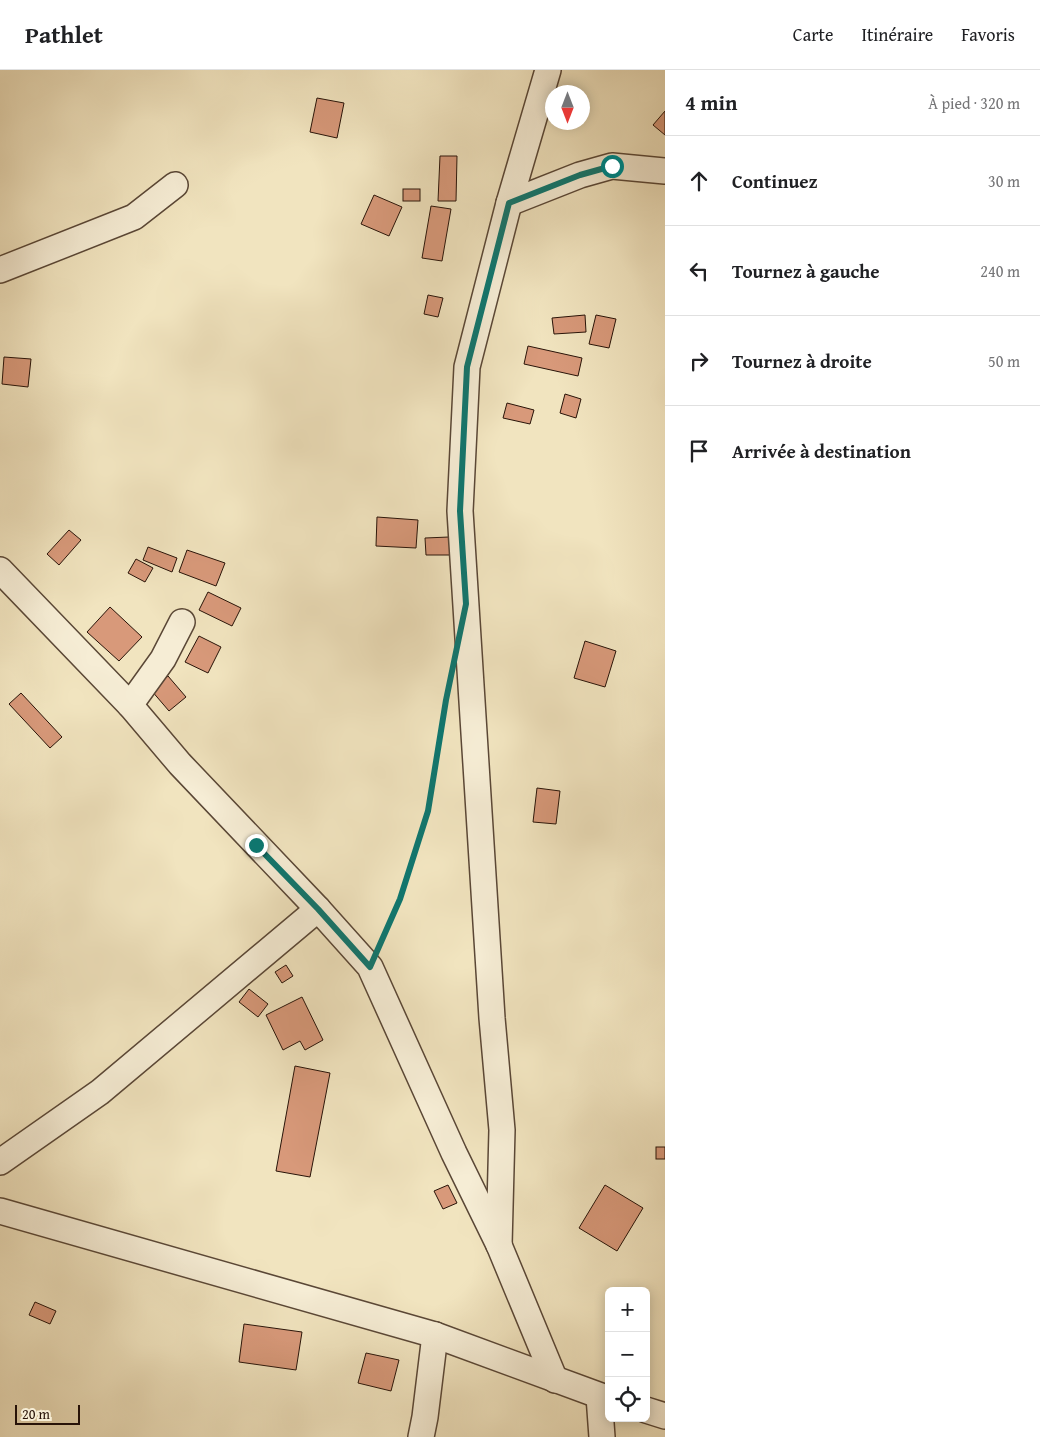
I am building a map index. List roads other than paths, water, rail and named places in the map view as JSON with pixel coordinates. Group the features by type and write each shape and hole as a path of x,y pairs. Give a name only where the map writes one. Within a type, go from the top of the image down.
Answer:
{"street":[{"path":"499,1245 502,1130 492,1018 460,511 467,367 509,203 548,70"},
{"path":"509,203 580,175 612,166 665,171"},
{"path":"0,270 134,217 175,186"},
{"path":"0,570 130,705 180,764 318,909 370,967 454,1153 499,1245 554,1380"},
{"path":"130,705 163,659 182,622"},
{"path":"0,1162 100,1092 318,909"},
{"path":"0,1211 435,1335 604,1398 602,1437"},
{"path":"421,1437 435,1335"},
{"path":"650,1411 665,1416"}]}
